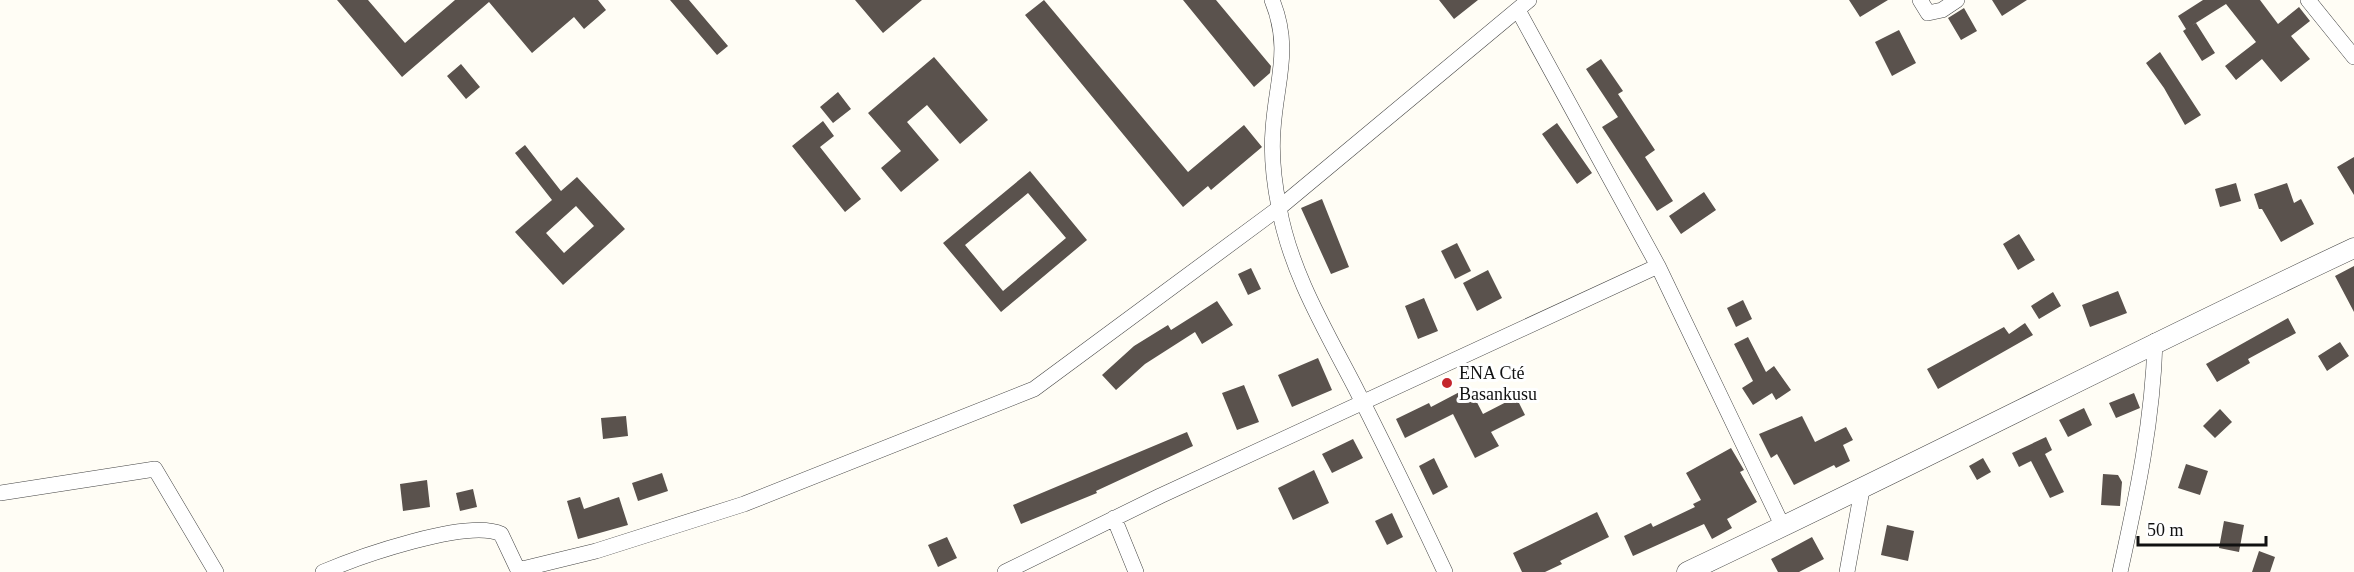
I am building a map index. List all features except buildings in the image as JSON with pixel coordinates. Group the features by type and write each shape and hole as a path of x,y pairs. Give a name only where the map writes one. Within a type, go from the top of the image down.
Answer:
{"street":[{"path":"1272,0 1282,33 1284,62 1272,132 1279,208 1289,246 1320,319 1445,572"},
{"path":"1920,0 1928,13 1942,10 1957,0"},
{"path":"2308,0 2354,57"},
{"path":"323,572 356,558 420,540 484,529 501,534 518,571 596,551 744,504 1034,389 1279,208 1524,5 1658,266 1783,527"},
{"path":"1687,572 1862,490 2155,342 2354,248"},
{"path":"1005,572 1114,518 1658,266"},
{"path":"2120,572 2142,470 2154,380 2155,342"},
{"path":"0,493 155,469 216,572"},
{"path":"1847,572 1862,490"},
{"path":"1114,518 1136,572"}],"place":[{"name":"ENA Cté Basankusu","path":"1447,383"}]}
